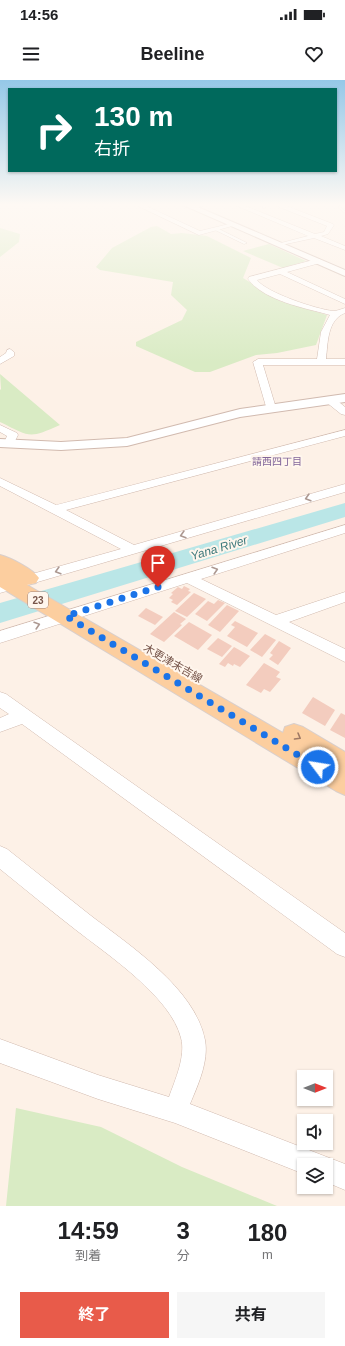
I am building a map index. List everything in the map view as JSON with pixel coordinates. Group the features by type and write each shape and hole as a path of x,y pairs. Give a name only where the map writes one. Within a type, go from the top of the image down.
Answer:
{"main road":[{"name":"木更津末吉線","path":"0,562 30,579 75,613 345,783"},
{"name":"木更津末吉線","path":"4,584 75,613 345,765"}],"street":[{"path":"309,258 345,273"},
{"path":"317,261 252,279 254,283 266,291 295,303 336,314"},
{"path":"280,271 345,302"},
{"path":"321,362 324,341 329,326 334,316 345,309"},
{"path":"0,361 10,356 10,352"},
{"path":"271,408 258,362 345,362"},
{"path":"5,443 62,446 127,442 240,413 345,398"},
{"path":"330,400 345,412"},
{"path":"0,428 12,436 5,443"},
{"path":"54,509 345,433"},
{"path":"0,481 132,550"},
{"path":"4,584 30,579 345,488"},
{"path":"0,637 345,529"},
{"path":"188,578 345,656"},
{"path":"275,621 345,597"},
{"path":"0,699 345,946"},
{"path":"0,725 24,716"},
{"path":"0,856 136,964 162,988 182,1014 194,1039 194,1052 184,1092 175,1111"},
{"path":"0,1051 98,1087 175,1111 297,1158"},
{"path":"333,1172 345,1177"}],"green space":[{"path":"104,258 250,258 243,278 280,301 327,315 316,345 277,353 256,355 210,372 195,372 136,346 136,342 182,320 187,310 171,295 173,282 100,270 96,267"},
{"path":"258,258 298,258 306,261 283,268"},
{"path":"0,374 60,425 41,433 30,434 18,431 0,422"},
{"path":"16,1108 101,1127 182,1167 277,1206 6,1206"}],"building":[{"path":"184,586 190,589 188,591 191,592 177,605 171,602 173,600 169,598 173,594 171,593 178,587 182,589"},
{"path":"194,593 206,599 187,617 175,611"},
{"path":"218,600 225,603 207,621 195,614 208,601 214,604"},
{"path":"227,605 239,611 220,632 208,625"},
{"path":"146,608 163,617 155,625 138,616"},
{"path":"174,612 186,619 180,624 182,625 164,642 150,634"},
{"path":"235,621 258,633 247,647 227,636 235,627 231,625"},
{"path":"189,622 212,635 198,650 174,636"},
{"path":"265,634 276,640 262,657 250,650"},
{"path":"218,638 232,646 222,657 207,649"},
{"path":"279,641 291,648 278,665 269,659 273,655 270,653"},
{"path":"234,647 250,656 240,667 234,664 233,666 228,663 225,667 219,664"},
{"path":"264,663 280,672 276,677 281,679 270,692 264,689 261,693 246,685"},
{"path":"313,697 335,710 325,726 302,713"},
{"path":"341,713 345,715 345,738 330,730"}],"waterway":[{"name":"Yana River","path":"0,613 345,510"}],"district":[{"name":"請西四丁目","path":"277,461"}],"route":[{"path":"158,587 66,616 318,767"}]}
